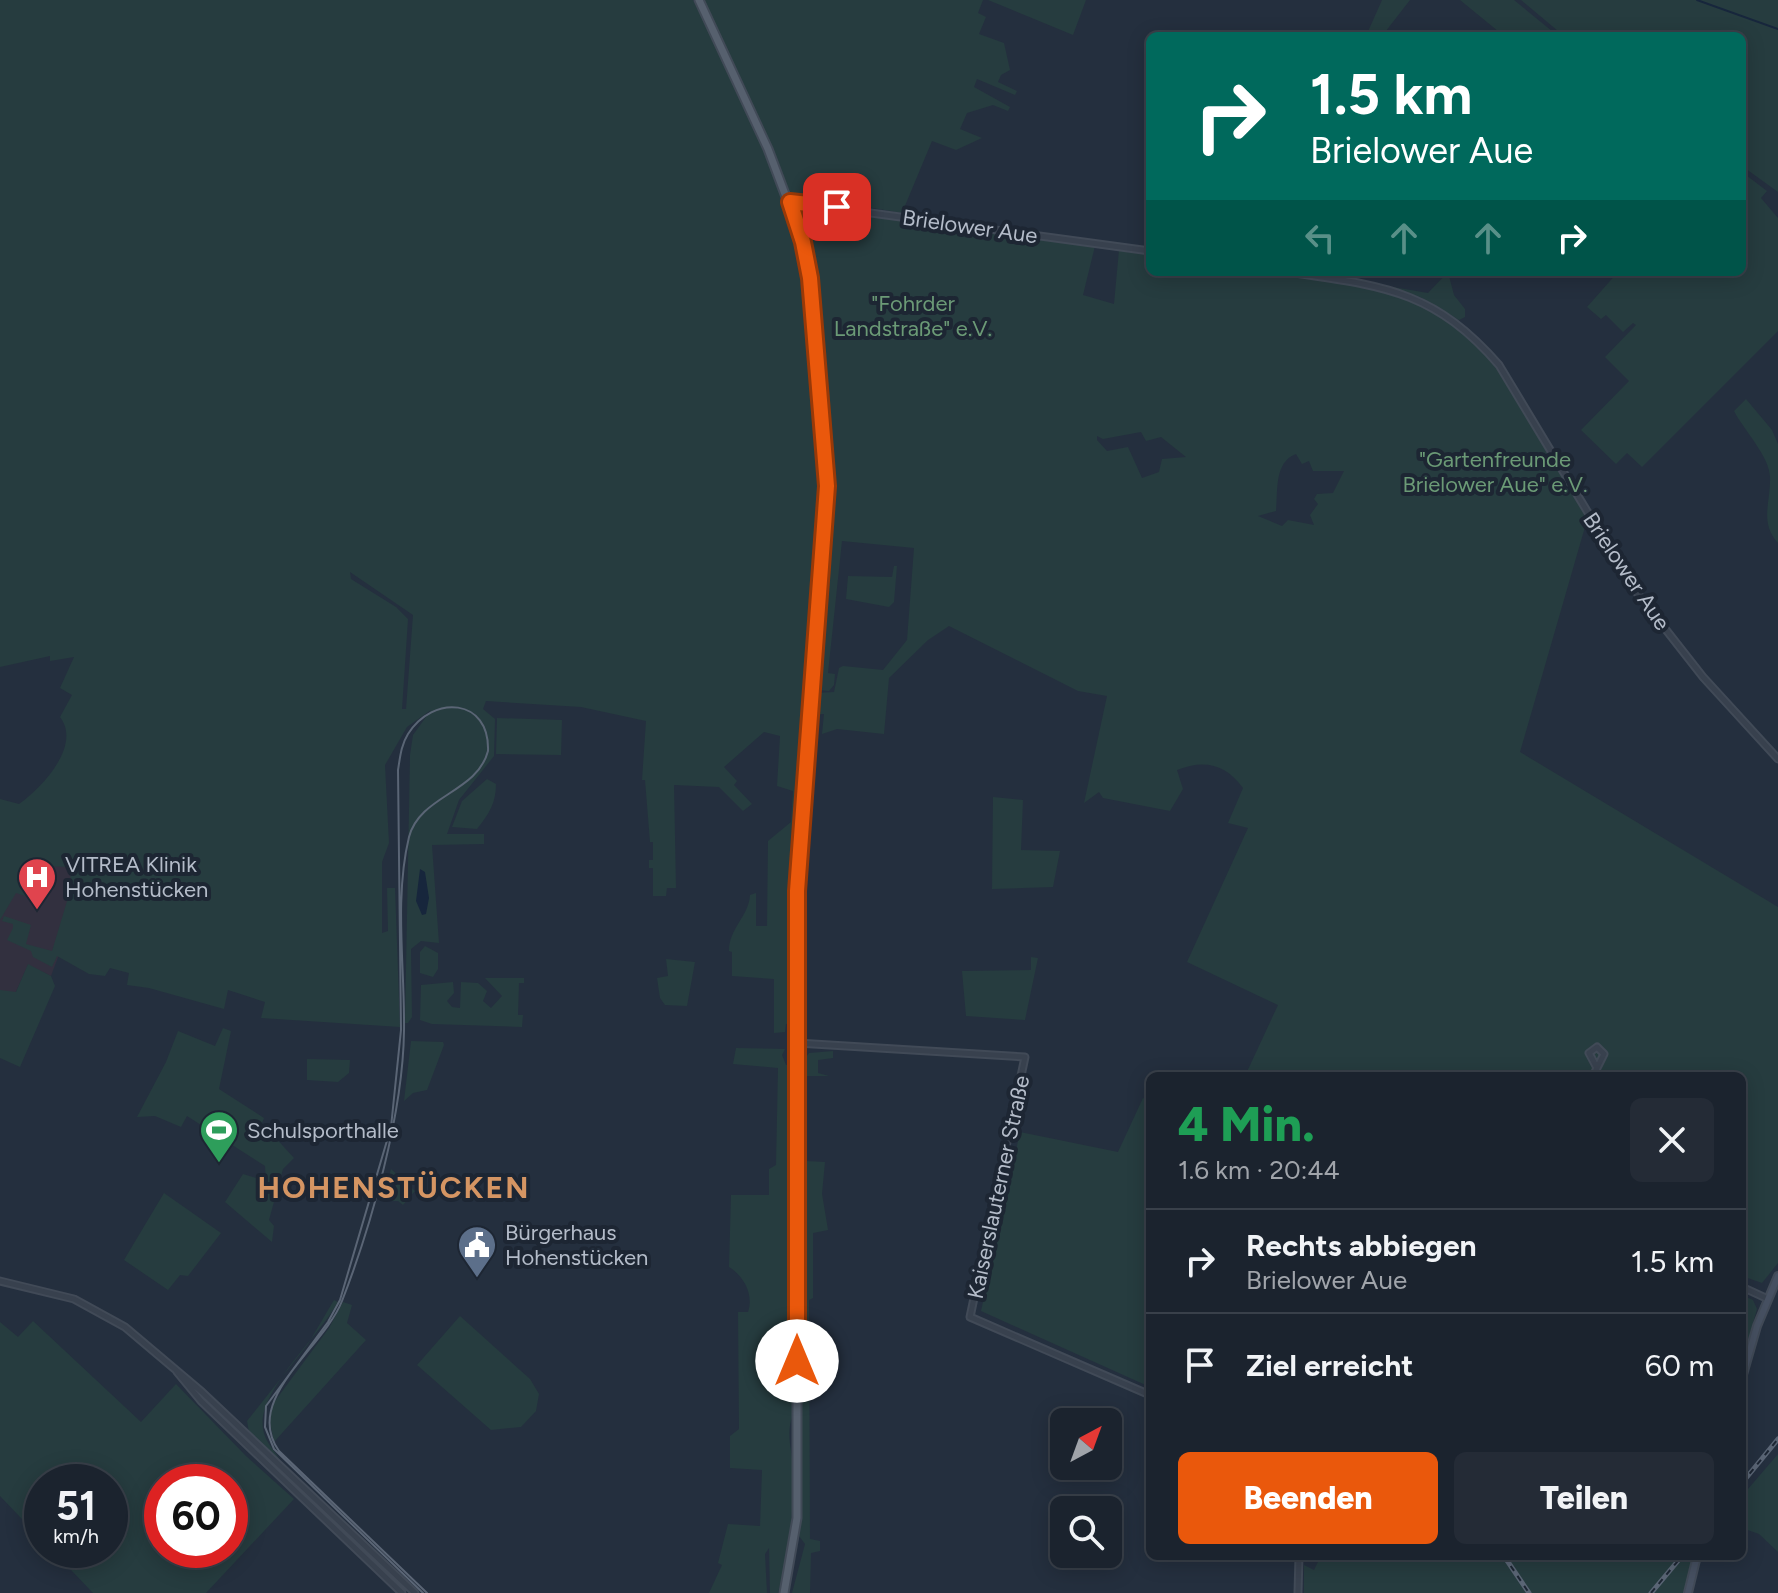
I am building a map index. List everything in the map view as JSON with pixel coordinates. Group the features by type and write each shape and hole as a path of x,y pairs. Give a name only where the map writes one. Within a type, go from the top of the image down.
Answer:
{"main road":[{"path":"699,0 790,202 803,242 810,278 827,486 797,891 797,1518 784,1593"},
{"path":"1746,1366 1778,1276"},
{"path":"1688,1593 1696,1560"}],"street":[{"name":"Brielower Aue","path":"790,202 1146,250"},
{"name":"Brielower Aue","path":"1314,276 1371,285 1405,294 1432,306 1472,337 1499,365 1634,589 1703,677 1778,759"},
{"name":"Kaiserslauterner Straße","path":"797,1043 1025,1057 970,1317 1146,1393"},
{"path":"1595,1072 1597,1068"},
{"path":"0,1281 50,1291 91,1306 129,1330 415,1593"},
{"path":"1746,1289 1768,1299"},
{"path":"308,1497 402,1593"},
{"path":"1298,1593 1299,1560"}],"shaded area":[{"name":"VITREA Klinik Hohenstücken","path":"0,837 92,866 51,976 28,965 0,1027"}],"green space":[{"path":"0,0 693,0 745,105 779,185 803,280 817,383 824,486 794,893 792,1023 786,1024 785,1032 774,1033 774,979 732,976 732,952 729,951 732,936 750,895 756,893 756,926 767,926 768,841 791,822 793,791 777,786 780,736 764,732 724,767 737,781 734,785 752,804 743,811 719,787 674,785 676,888 667,888 666,896 653,896 653,868 649,868 649,860 653,860 653,842 650,842 645,780 642,780 646,721 581,707 486,701 483,709 495,719 494,756 459,800 447,834 484,834 484,844 432,845 439,943 421,941 411,949 412,1017 405,1023 410,755 413,735 431,710 407,727 385,765 389,843 382,862 382,933 388,931 387,888 395,888 400,1027 261,1018 265,1002 228,990 224,1009 127,985 129,973 110,968 105,976 89,974 57,956 52,967 33,957 31,951 7,940 13,924 2,921 4,916 31,925 26,944 52,951 71,888 70,867 42,866 38,900 16,893 0,920 0,799 19,804 48,777 63,753 65,728 60,717 72,695 60,688 74,657 50,661 50,656 0,667","holes":["350,572 413,615 406,709 402,709 408,619 396,607 351,579"]},
{"path":"701,0 983,0 978,13 986,17 979,34 1004,43 1010,70 1001,75 998,82 1017,91 1015,95 977,79 974,87 1010,107 1008,111 993,105 967,113 960,129 982,138 956,150 932,141 902,213 791,194"},
{"path":"988,0 1086,0 1073,35"},
{"path":"1382,0 1410,0 1385,32 1368,32"},
{"path":"1460,0 1514,0 1553,32 1499,32"},
{"path":"1521,0 1778,0 1778,192 1746,169 1746,32 1559,32"},
{"path":"1746,175 1767,191 1761,198 1778,218 1778,331 1642,467 1627,453 1616,464 1581,430 1629,381 1605,357 1636,325 1633,323 1623,332 1606,315 1601,319 1587,307 1614,276 1746,276"},
{"path":"809,206 1095,246 1083,295 1114,304 1119,250 1146,253 1146,276 1308,276 1381,289 1424,306 1462,330 1494,364 1532,421 1587,520 1520,752 1778,907 1778,1263 1762,1283 1746,1277 1746,1072 1247,1072 1278,1005 1187,962 1248,828 1228,823 1243,788 1222,769 1196,765 1177,770 1183,789 1170,811 1103,798 1099,792 1084,803 1107,696 1078,691 949,626 928,640 889,678 884,734 837,729 822,734 824,714 817,714 803,895 805,1026 802,1025 801,880 815,693 834,692 839,668 843,666 883,670 907,640 914,548 842,541 828,673 835,674 834,685 829,691 819,690 816,686 830,508 831,449 822,330 801,213","holes":["1141,432 1146,441 1161,437 1186,457 1162,459 1159,472 1142,478 1128,447 1107,451 1097,436 1103,439","1296,454 1302,464 1309,461 1313,471 1344,471 1333,493 1317,494 1314,499 1318,504 1310,515 1314,525 1288,520 1282,526 1258,516 1276,511 1277,486 1284,463"]},
{"path":"1444,276 1449,276 1454,295 1465,309 1465,317 1459,320 1422,298 1393,287 1428,293"},
{"path":"1746,399 1772,430 1778,444 1778,543 1767,519 1769,469 1734,411"},
{"path":"894,566 897,566 894,602 889,607 846,599 848,576 892,577"},
{"path":"497,718 562,720 561,755 496,754"},
{"path":"487,779 496,784 496,791 491,808 481,824 477,829 452,827 462,801"},
{"path":"993,797 1023,800 1021,850 1060,851 1053,887 992,889"},
{"path":"425,946 438,953 438,969 433,977 420,973 420,952"},
{"path":"1031,957 1038,958 1025,1020 966,1016 962,971 1031,970"},
{"path":"666,959 695,962 687,1006 665,1005 660,998 657,978 668,976"},
{"path":"28,964 51,976 55,986 20,1067 0,1058 0,990 16,992"},
{"path":"485,978 524,978 524,983 519,983 518,1015 523,1015 522,1027 432,1024 420,1020 421,985 453,982 454,993 447,1001 452,1007 460,1008 461,982 478,983 487,991 483,1001 491,1008 502,996"},
{"path":"223,1028 231,1031 219,1089 264,1118 262,1123 294,1158 283,1169 269,1220 274,1226 272,1242 225,1202 243,1174 266,1181 265,1166 187,1116 181,1127 155,1116 137,1117 166,1062 178,1031 215,1046"},
{"path":"411,1041 443,1042 444,1045 427,1090 413,1093 404,1101"},
{"path":"736,1048 785,1049 782,1055 786,1065 793,1065 792,1417 789,1436 793,1499 788,1546 778,1593 770,1593 769,1548 765,1554 767,1593 709,1593 722,1565 718,1563 728,1524 760,1526 762,1470 730,1468 730,1436 739,1429 738,1312 748,1312 750,1306 749,1293 743,1281 729,1267 731,1195 769,1195 769,1169 776,1165 778,1068 733,1064"},
{"path":"833,1051 833,1058 818,1060 818,1073 829,1076 806,1076 806,1161 825,1162 822,1194 828,1230 813,1233 813,1298 809,1300 810,1539 820,1541 820,1551 811,1553 810,1593 792,1593 805,1544 799,1536 801,1064 809,1053"},
{"path":"307,1059 350,1060 349,1073 338,1082 307,1080"},
{"path":"1143,1098 1146,1100 1146,1385 981,1311 1020,1132 1118,1152"},
{"path":"391,1169 415,1191 403,1205 398,1201 382,1201"},
{"path":"164,1193 221,1233 188,1276 180,1275 168,1290 124,1260"},
{"path":"1746,1297 1753,1300 1757,1309 1746,1348"},
{"path":"334,1300 338,1302 329,1316 310,1340"},
{"path":"343,1302 352,1305 347,1323 366,1340 274,1442 270,1422 272,1405 329,1328"},
{"path":"460,1316 530,1379 539,1394 536,1411 521,1427 491,1430 417,1365"},
{"path":"33,1321 141,1422 176,1384 246,1456 294,1499 248,1548 248,1464 144,1464 144,1568 229,1568 206,1593 93,1593 69,1568 128,1568 128,1464 24,1464 24,1521 0,1496 0,1322 18,1337"},
{"path":"285,1373 270,1398 263,1429 280,1461 249,1432 247,1421"},
{"path":"1778,1454 1778,1552 1759,1534 1746,1529 1746,1491"},
{"path":"1314,1560 1692,1560 1684,1593 1304,1593 1304,1565 1314,1570 1318,1562"}],"water":[{"path":"420,869 425,872 429,898 426,914 422,915 416,901"}],"waterway":[{"path":"1697,0 1778,29"}],"tram line":[{"path":"423,1593 274,1449 265,1427 266,1406 328,1322 340,1300 391,1127 401,1030 398,770 402,747 408,734 431,712 458,708 480,720 486,733 488,751 473,776 424,812 409,837 401,909 402,1063 392,1132 375,1203 342,1301 332,1319 278,1393 271,1412 270,1432 279,1451 427,1593"}],"railway":[{"path":"1746,1478 1778,1439"},
{"path":"1507,1560 1529,1593"},
{"path":"1651,1593 1679,1560"}],"place":[{"name":"VITREA Klinik Hohenstücken","path":"37,911"},
{"name":"Schulsporthalle","path":"219,1164"},
{"name":"Bürgerhaus Hohenstücken","path":"477,1279"}],"district":[{"name":"HOHENSTÜCKEN","path":"394,1188"}],"route":[{"path":"797,1361 797,891 824,561 827,486 810,278 790,202 837,207"}],"park label":[{"name":"\"Fohrder Landstraße\" e.V.","path":"913,316"},
{"name":"\"Gartenfreunde Brielower Aue\" e.V.","path":"1495,472"}]}
